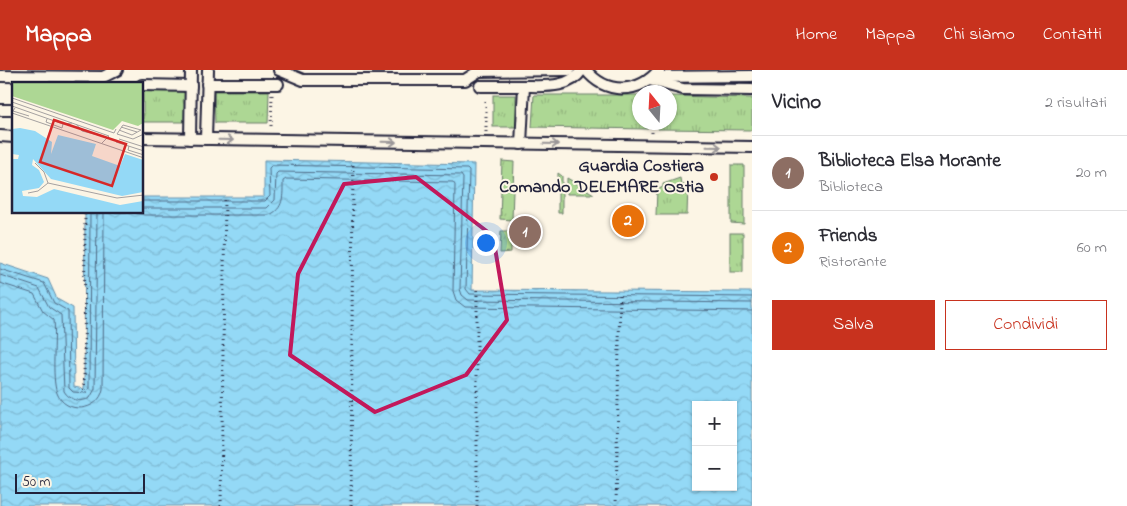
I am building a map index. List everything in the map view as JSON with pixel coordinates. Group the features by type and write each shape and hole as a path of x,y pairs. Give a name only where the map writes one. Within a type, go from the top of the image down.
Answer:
{"lane":[{"path":"0,76 103,81 116,70"},
{"path":"190,139 191,70"},
{"path":"206,139 208,70"},
{"path":"279,70 303,80 465,80 480,72 569,70"},
{"path":"483,86 555,85 569,82 582,70"},
{"path":"586,70 592,78 603,85 616,89 629,89 653,76 752,76"},
{"path":"653,76 683,89 752,90"},
{"path":"207,84 275,84"},
{"path":"144,85 191,86"},
{"path":"521,144 524,86"},
{"path":"144,138 752,147"}],"path":[{"path":"271,132 275,84"},
{"path":"483,86 486,135"},
{"path":"652,130 652,136"},
{"path":"351,506 353,162"},
{"path":"221,506 225,197"},
{"path":"84,390 85,214"},
{"path":"477,290 477,506"},
{"path":"616,506 620,291"}],"highlighted area":[{"path":"416,177 493,236 507,320 466,375 375,412 290,355 298,274 344,184"}],"green space":[{"path":"144,90 188,91 187,122 144,122"},
{"path":"214,91 269,91 268,123 215,123"},
{"path":"493,95 516,95 516,127 493,127"},
{"path":"534,95 632,95 632,129 532,127"},
{"path":"677,96 752,98 752,130 677,129"},
{"path":"502,161 514,162 512,220 500,219"},
{"path":"731,165 744,165 744,224 731,223"},
{"path":"558,173 562,176 562,213 558,213"},
{"path":"567,178 594,194 567,194"},
{"path":"680,178 681,184 688,185 687,215 656,215 657,190 663,187 663,184"},
{"path":"501,231 511,231 511,252 500,253"},
{"path":"730,233 743,233 743,272 730,272"}],"water":[{"path":"264,160 474,164 472,290 752,292 752,506 0,506 0,263 48,279 57,299 73,308 74,387 84,389 85,214 144,214 144,197 264,197"}],"place":[{"name":"Guardia Costiera Comando DELEMARE Ostia","path":"714,177"},
{"name":"Friends","path":"628,221"},
{"name":"Biblioteca Elsa Morante","path":"525,232"}]}
